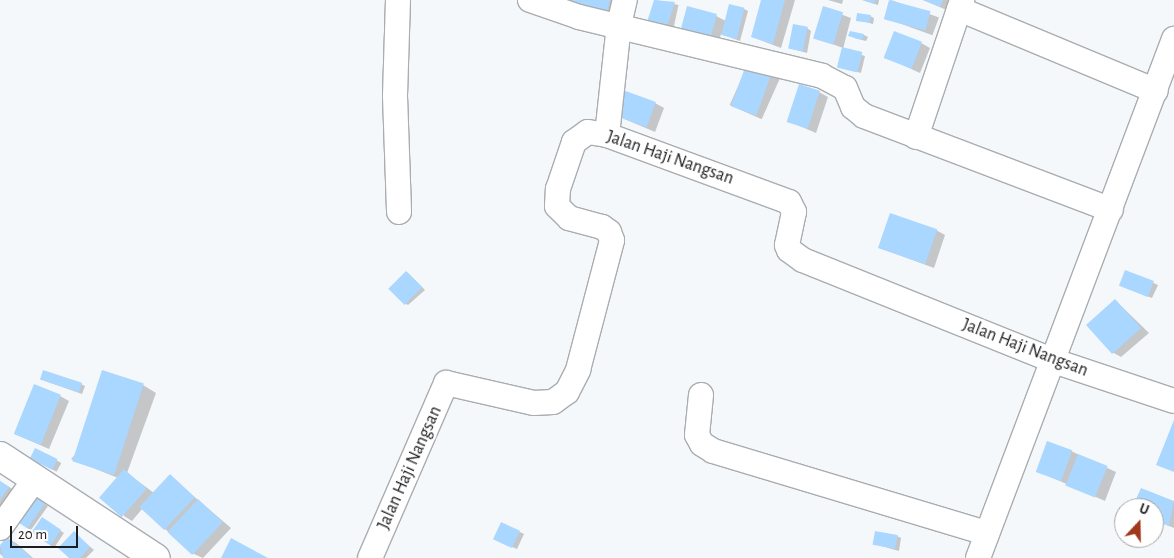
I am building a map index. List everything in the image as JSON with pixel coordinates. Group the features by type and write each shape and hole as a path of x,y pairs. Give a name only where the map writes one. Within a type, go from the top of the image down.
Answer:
{"main road":[{"path":"0,456 156,558"}],"street":[{"path":"398,0 395,96 399,212"},
{"path":"530,0 579,17 619,25 822,76 845,88 853,107 864,116 916,138 1111,210"},
{"path":"607,135 619,25 625,0"},
{"path":"916,138 961,5 1156,91"},
{"path":"978,558 1156,91 1174,39"},
{"name":"Jalan Haji Nangsan","path":"370,558 446,383 534,402 553,402 567,392 578,370 612,240 609,232 602,227 569,218 557,206 558,189 574,142 588,132 607,135 789,202 794,212 787,245 789,250 802,260 1054,361 1174,401"},
{"path":"701,395 696,435 702,444 713,451 987,533"},
{"path":"0,528 35,478"}],"building":[{"path":"566,0 610,0 607,12"},
{"path":"654,0 675,2 666,29 647,22"},
{"path":"761,0 785,0 773,44 751,37"},
{"path":"863,0 875,0 874,4"},
{"path":"889,0 931,11 925,30 884,19"},
{"path":"923,0 943,0 940,7"},
{"path":"729,4 745,8 737,39 721,35"},
{"path":"687,6 717,14 709,45 679,37"},
{"path":"823,6 843,12 833,45 813,39"},
{"path":"857,13 871,15 870,23 856,21"},
{"path":"793,24 808,27 803,51 788,49"},
{"path":"850,31 864,34 862,40 848,36"},
{"path":"894,31 922,42 912,69 884,58"},
{"path":"842,47 862,52 857,72 837,67"},
{"path":"747,62 772,71 756,115 731,106"},
{"path":"799,84 820,91 808,129 787,122"},
{"path":"623,90 656,102 647,127 614,115"},
{"path":"890,213 937,229 925,264 878,248"},
{"path":"1125,270 1154,281 1148,297 1119,286"},
{"path":"406,271 422,287 405,305 388,289"},
{"path":"1115,299 1141,328 1112,354 1086,325"},
{"path":"43,370 82,383 79,392 40,380"},
{"path":"102,370 144,384 114,475 72,461"},
{"path":"34,384 61,395 41,445 14,434"},
{"path":"1174,420 1174,472 1156,465"},
{"path":"1047,441 1072,450 1061,481 1036,472"},
{"path":"35,448 57,459 52,470 30,459"},
{"path":"1078,454 1108,466 1095,498 1065,486"},
{"path":"124,469 147,489 122,517 99,498"},
{"path":"170,474 195,497 164,530 139,507"},
{"path":"0,481 9,487 0,500"},
{"path":"1141,488 1174,501 1169,526 1164,524 1164,498 1136,498"},
{"path":"32,494 45,503 27,529 14,519"},
{"path":"198,499 223,522 192,555 167,532"},
{"path":"42,517 61,530 50,546 31,533"},
{"path":"501,522 520,531 512,548 493,539"},
{"path":"74,531 90,547 80,558 69,558 58,548"},
{"path":"875,531 898,535 895,549 873,545"},
{"path":"7,537 32,558 3,558 0,545"},
{"path":"231,538 268,558 221,558"}]}
